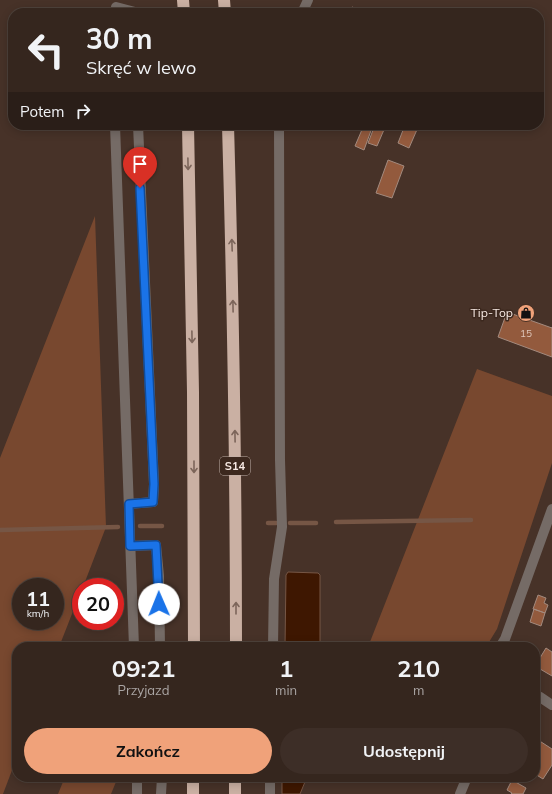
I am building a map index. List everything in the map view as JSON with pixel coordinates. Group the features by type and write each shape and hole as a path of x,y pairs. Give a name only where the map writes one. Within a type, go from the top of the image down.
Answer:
{"highway":[{"path":"188,130 193,392 194,642"},
{"name":"S14","path":"228,130 236,499 236,642"},
{"path":"193,782 193,794"},
{"path":"235,782 235,794"}],"street":[{"path":"115,130 134,642"},
{"path":"129,504 153,502 154,484 138,130"},
{"path":"273,642 274,580 282,527 280,460 279,130"},
{"path":"503,642 552,509"},
{"path":"130,546 156,545 159,576 160,642"},
{"path":"540,697 552,706"},
{"path":"137,782 137,794"},
{"path":"161,794 162,782"},
{"path":"270,782 270,794"},
{"path":"460,794 465,782"}],"shaded area":[{"path":"95,216 106,527 86,578 72,578 72,614 61,642 12,642 12,770 3,794 0,794 0,458"},
{"path":"477,369 552,396 552,463 497,629 489,642 370,642"},
{"path":"288,572 318,573 320,575 320,642 285,642 286,575"},
{"path":"63,782 116,782 111,794 58,794"},
{"path":"282,782 305,782 300,794 282,794"}],"building":[{"path":"362,130 371,130 364,150 355,146"},
{"path":"373,130 384,130 377,146 368,143"},
{"path":"403,130 417,130 409,148 398,143"},
{"path":"388,160 404,166 392,198 376,193"},
{"path":"507,312 552,328 552,357 498,337"},
{"path":"538,595 546,598 544,603 548,605 545,613 533,609"},
{"path":"534,609 545,613 541,626 530,622"},
{"path":"546,648 552,652 552,676 540,669 540,658"},
{"path":"540,741 552,749 552,765 543,779 540,777"},
{"path":"511,782 516,782 526,788 523,794 511,794 512,793 507,790"}],"waterway":[{"path":"336,522 471,520"},
{"path":"268,523 276,523"},
{"path":"290,523 316,523"},
{"path":"140,526 162,526"},
{"path":"0,530 118,527"}],"place":[{"name":"Tip-Top","path":"526,313"}],"route":[{"path":"140,188 154,484 153,502 129,504 130,546 156,545 159,576 159,604"}]}
